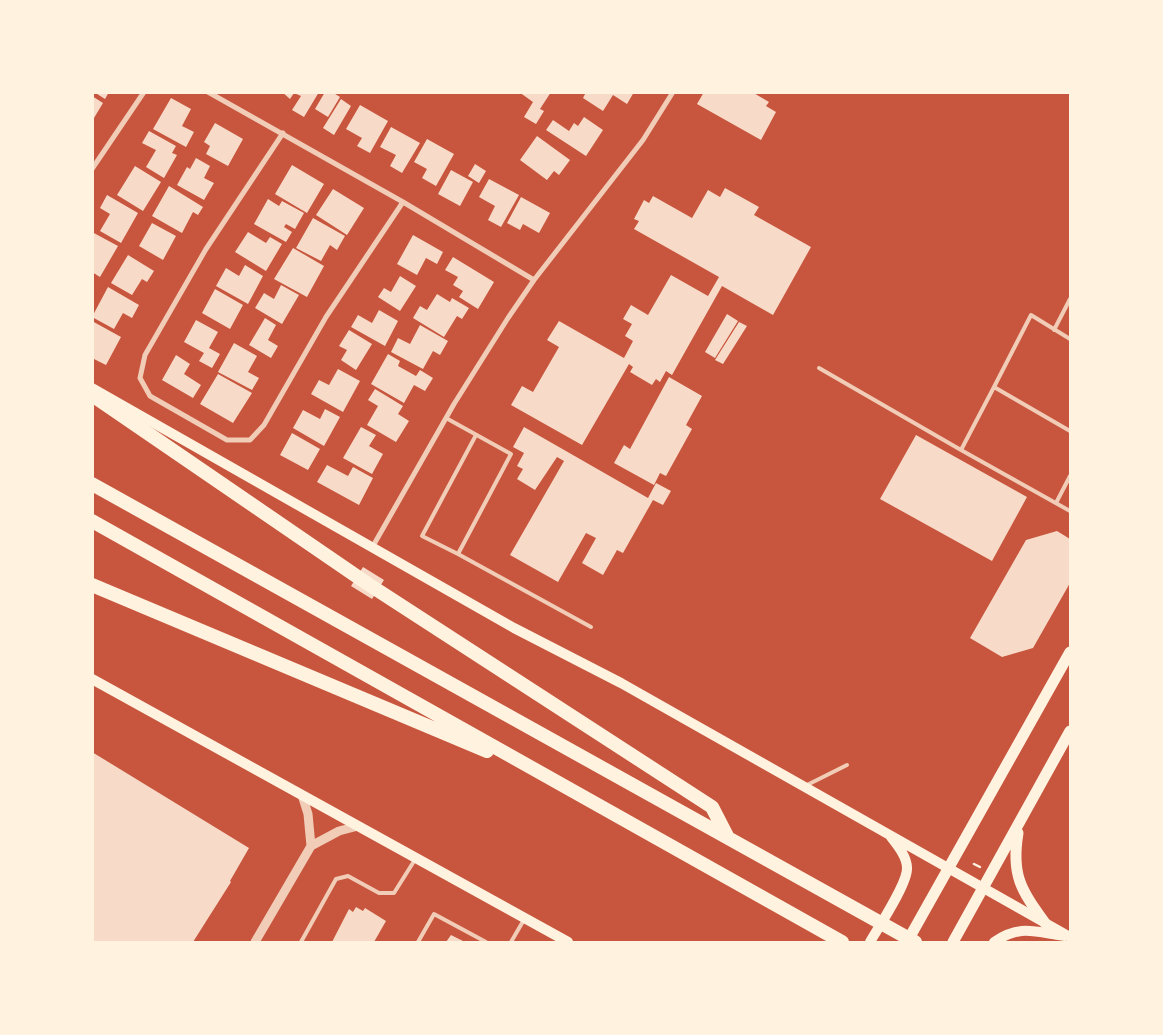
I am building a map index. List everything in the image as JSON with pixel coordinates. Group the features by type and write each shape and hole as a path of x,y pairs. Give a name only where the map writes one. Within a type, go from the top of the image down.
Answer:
{"highway":[{"path":"92,394 368,584 712,807 728,838"},
{"path":"92,484 915,942"},
{"path":"92,520 842,942"},
{"path":"92,585 545,775"}],"main road":[{"path":"92,388 373,546 514,628 621,683 1070,937"},
{"path":"908,942 1070,652"},
{"path":"92,679 564,942"},
{"path":"953,942 1070,731"},
{"path":"1019,824 1014,859 1017,873 1028,900 1045,922"},
{"path":"870,942 904,882 907,868 902,852 888,833"},
{"path":"994,942 1008,933 1027,930 1070,937"}],"street":[{"path":"92,169 144,92"},
{"path":"208,92 403,202 534,280"},
{"path":"373,546 446,418 534,280 643,140 674,92"},
{"path":"283,133 206,249 145,355 140,378 150,396 227,440 250,440 264,425 326,317 403,202"},
{"path":"302,795 308,814 311,846"},
{"path":"255,942 311,846 339,831 358,826"}],"lane":[{"path":"1054,330 1070,299"},
{"path":"961,450 1031,315 1070,340"},
{"path":"819,368 1070,511"},
{"path":"994,387 1070,431"},
{"path":"446,418 511,454 458,554"},
{"path":"476,435 422,536 591,627"},
{"path":"1056,503 1070,476"},
{"path":"805,786 847,765"},
{"path":"301,942 329,887 336,879 348,876 379,893 394,893 416,858"},
{"path":"418,942 434,914 486,942"},
{"path":"511,942 524,918"}],"path":[{"path":"974,864 980,867"}],"building":[{"path":"94,92 109,92 105,99"},
{"path":"282,92 319,92 304,117 292,110 301,96 294,93 290,99"},
{"path":"325,92 332,92 340,97 328,117 315,109"},
{"path":"519,92 551,92 540,109 544,111 536,124 524,117 533,102"},
{"path":"586,92 634,92 627,104 613,95 603,111 583,98"},
{"path":"704,92 752,92 769,102 766,106 776,112 761,140 697,104"},
{"path":"92,96 103,103 94,118 92,117"},
{"path":"171,98 191,109 182,126 194,132 186,147 153,129"},
{"path":"341,99 351,106 334,135 323,128"},
{"path":"360,105 388,121 370,153 357,146 362,138 346,129"},
{"path":"584,117 603,130 586,156 546,130 553,120 569,131 574,123 578,126"},
{"path":"215,123 243,139 228,166 206,154 210,146 204,142"},
{"path":"391,127 420,143 402,173 390,166 396,155 380,147"},
{"path":"149,131 176,146 172,153 177,155 164,178 146,167 156,150 142,143"},
{"path":"537,136 570,160 559,175 554,171 547,180 520,160"},
{"path":"427,139 454,154 436,186 422,178 427,169 414,162"},
{"path":"196,158 210,166 204,178 214,183 204,200 177,185 187,167 190,169"},
{"path":"475,164 486,171 479,183 468,176"},
{"path":"292,165 324,184 307,213 275,194"},
{"path":"135,166 161,182 143,211 117,195"},
{"path":"451,170 473,182 460,206 438,194"},
{"path":"489,179 519,195 501,227 488,220 495,206 479,197"},
{"path":"169,186 203,207 198,215 193,212 182,233 152,216"},
{"path":"725,188 759,207 754,215 811,247 773,315 722,286 672,375 666,371 660,382 656,379 652,385 630,372 633,367 629,364 582,445 511,405 522,386 533,392 559,347 547,340 559,321 624,358 633,341 625,336 632,324 623,319 631,305 648,315 671,275 708,296 719,277 634,229 639,221 634,219 644,200 649,203 653,196 692,218 708,190 720,197"},
{"path":"333,189 364,208 347,235 316,215"},
{"path":"107,195 138,213 121,243 100,231 110,214 100,208"},
{"path":"521,197 550,213 539,233 523,224 520,230 507,223"},
{"path":"268,199 279,206 282,201 304,213 295,229 286,224 284,227 292,232 286,242 254,224"},
{"path":"313,218 345,236 337,250 330,245 321,261 296,248"},
{"path":"152,223 176,236 163,260 139,246"},
{"path":"92,232 118,246 100,277 92,272"},
{"path":"248,232 266,243 270,237 282,244 266,271 235,252"},
{"path":"413,235 443,252 437,264 426,258 417,275 397,264"},
{"path":"293,248 324,266 307,297 274,279"},
{"path":"128,255 154,271 147,282 142,279 132,295 111,283"},
{"path":"453,257 494,282 478,309 459,297 463,291 453,285 458,277 445,270"},
{"path":"245,265 263,276 248,304 216,286 226,268 239,276"},
{"path":"400,276 416,286 400,311 378,297 384,288 391,292"},
{"path":"281,285 299,295 282,324 255,308 264,293 274,299"},
{"path":"108,287 139,305 132,318 123,313 114,329 92,317"},
{"path":"215,289 243,305 230,329 202,313"},
{"path":"437,294 450,302 452,298 469,308 462,319 457,316 444,337 413,318 420,306 427,310"},
{"path":"379,310 398,321 385,346 351,327 358,315 372,323"},
{"path":"727,314 738,321 715,358 705,352"},
{"path":"265,318 276,325 268,340 278,346 271,358 249,345"},
{"path":"196,320 218,332 209,348 220,354 212,368 199,361 204,353 184,342"},
{"path":"92,321 121,337 106,365 92,358"},
{"path":"739,322 747,326 723,364 715,360"},
{"path":"420,325 448,341 440,355 433,351 423,369 391,352 398,338 410,344"},
{"path":"349,330 372,344 356,370 341,360 347,350 339,346"},
{"path":"234,343 257,356 248,372 259,378 252,390 218,372"},
{"path":"388,354 400,361 398,366 416,376 420,370 433,378 425,391 414,385 404,403 371,384"},
{"path":"176,355 190,364 184,374 201,385 193,398 162,380"},
{"path":"338,369 360,381 343,412 311,394 319,380 329,385"},
{"path":"218,374 252,393 233,423 200,404"},
{"path":"669,377 702,396 686,425 692,429 666,476 660,473 654,485 614,463 624,445 630,449"},
{"path":"375,389 403,406 398,414 409,421 396,442 367,425 378,406 368,400"},
{"path":"325,409 340,417 324,446 293,428 303,410 320,419"},
{"path":"361,427 376,435 369,446 383,454 372,474 343,458"},
{"path":"524,427 648,498 656,483 671,491 663,505 653,500 623,553 617,550 603,575 582,563 596,538 586,533 558,582 510,555 564,461 557,457 535,490 517,479 523,469 517,466 524,453 513,447"},
{"path":"292,433 320,449 308,470 280,455"},
{"path":"916,435 1027,497 992,561 880,499"},
{"path":"327,465 348,476 353,467 373,478 359,505 317,482"},
{"path":"1057,531 1070,539 1070,583 1033,648 1002,657 970,638 1026,540"},
{"path":"363,567 384,580 372,599 351,586"},
{"path":"92,752 249,848 231,882 193,942 92,942"},
{"path":"356,907 363,911 365,908 386,921 374,942 332,942 349,909 353,912"},
{"path":"451,935 465,942 446,942"}]}
